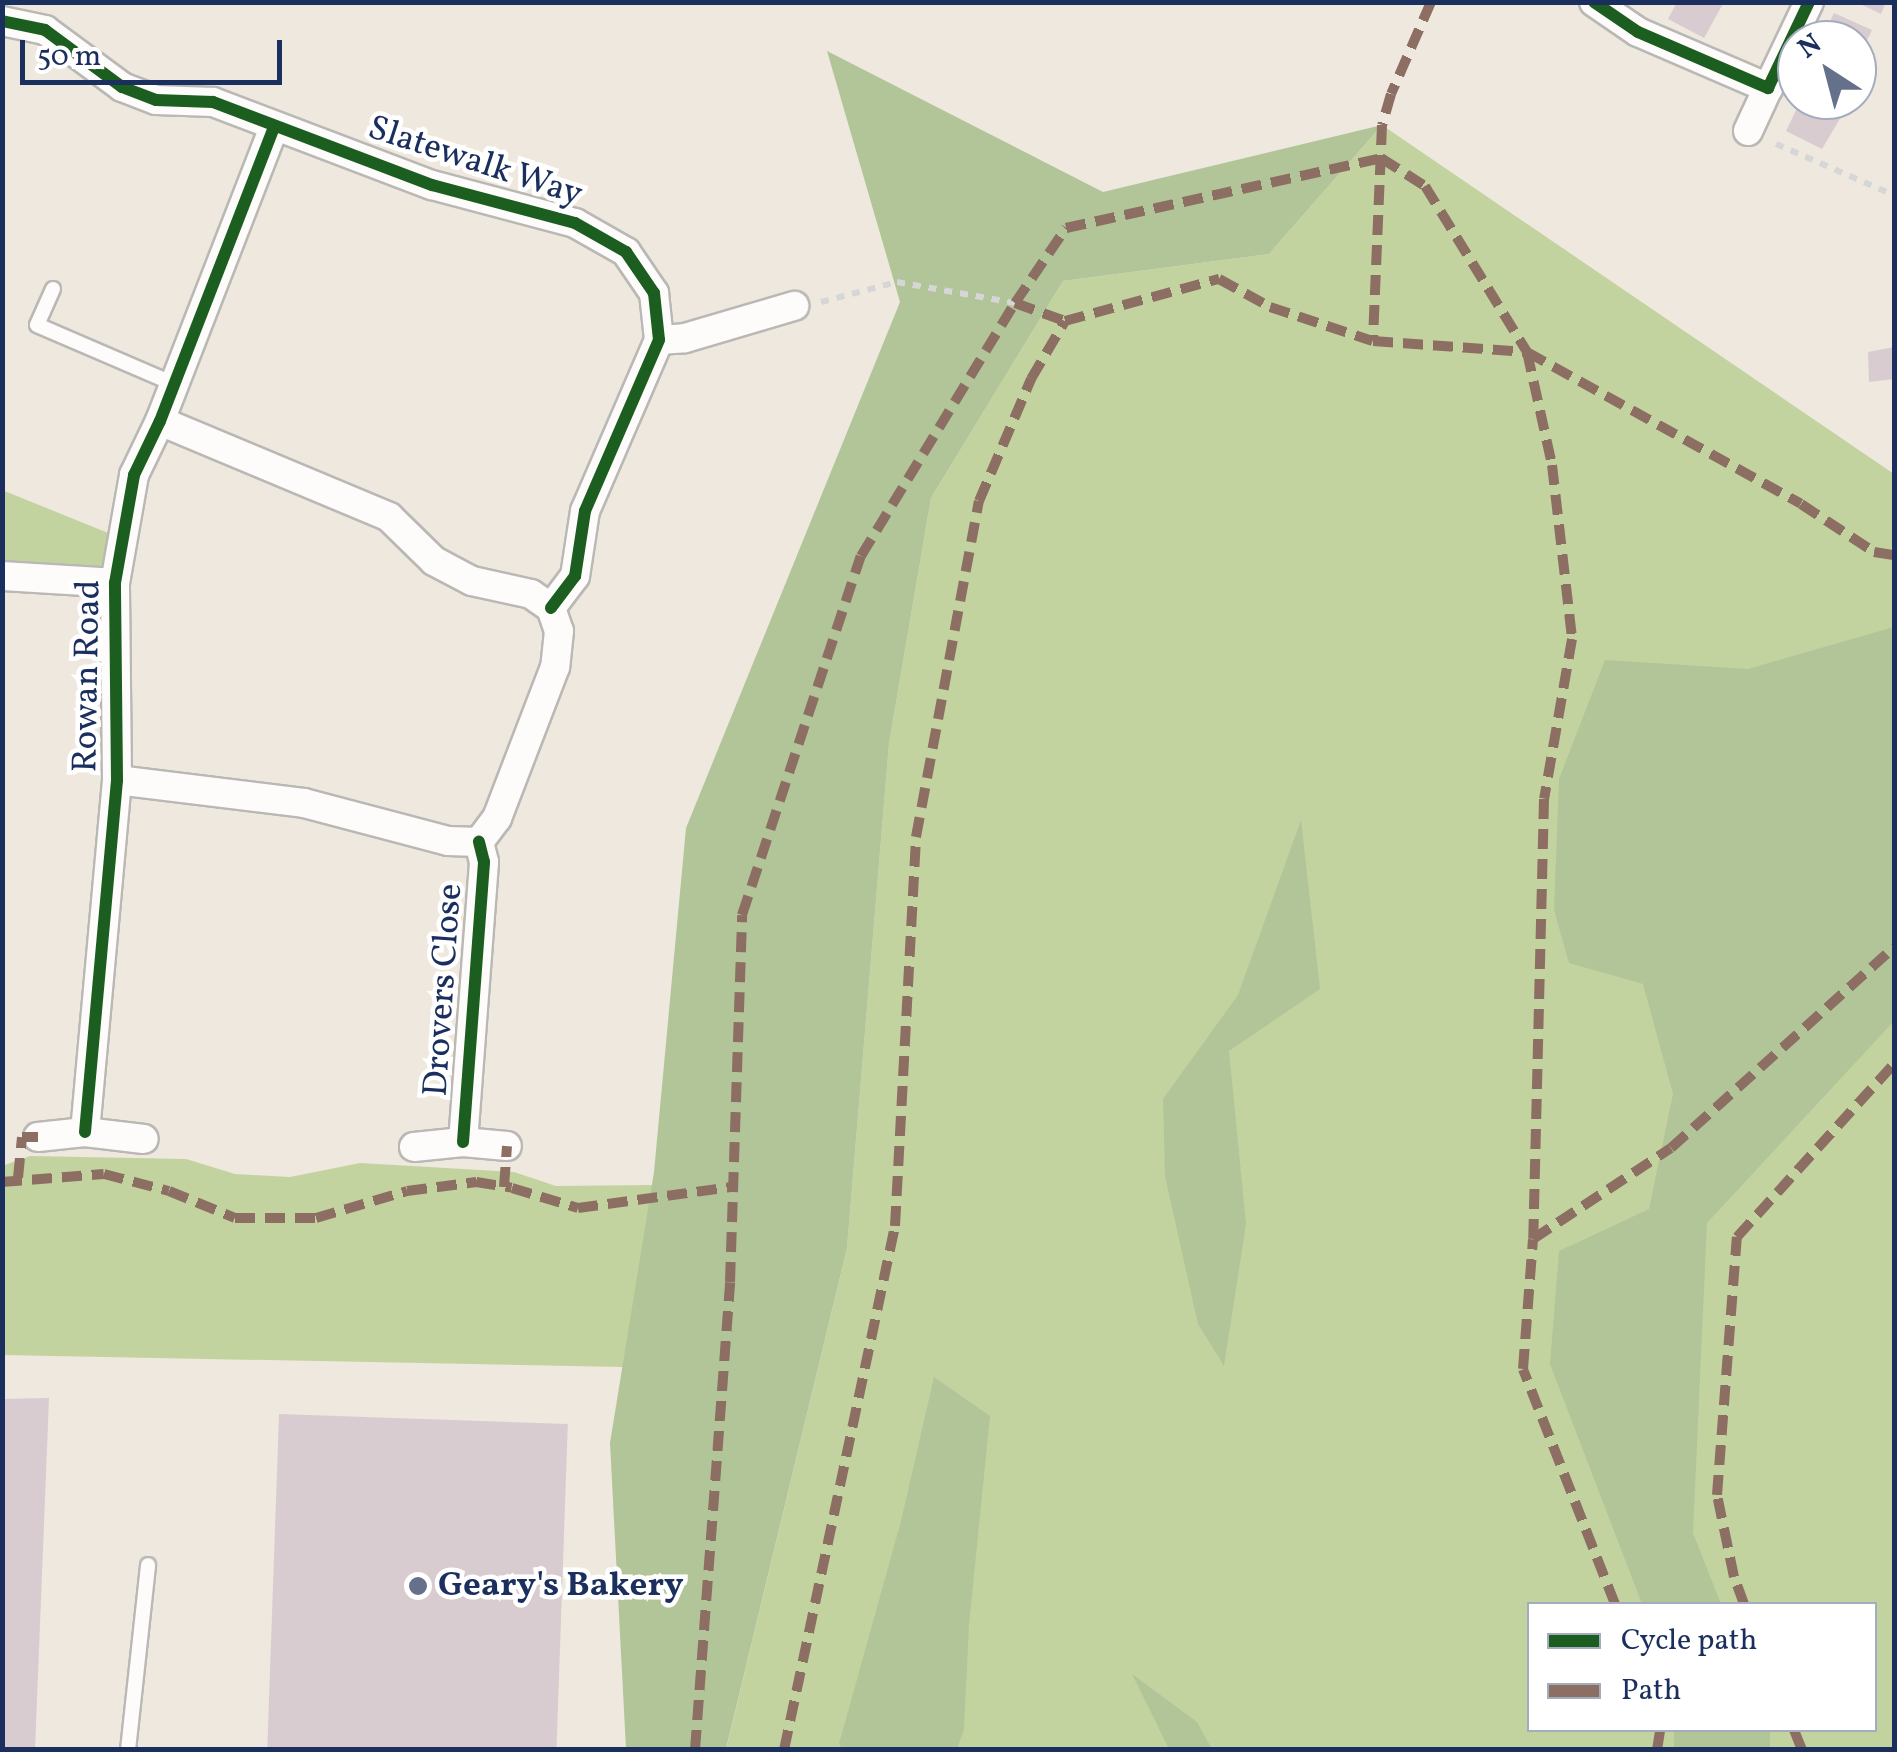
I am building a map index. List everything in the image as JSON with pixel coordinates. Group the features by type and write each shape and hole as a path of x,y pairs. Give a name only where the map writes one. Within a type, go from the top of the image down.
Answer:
{"street":[{"path":"1594,2 1638,32 1768,88"},
{"path":"1748,131 1809,2"},
{"name":"Slatewalk Way","path":"2,21 45,30 122,87 156,100 213,102 432,185 574,222 626,252 654,293 659,340"},
{"name":"Rowan Road","path":"85,1132 117,780 116,583 134,474 160,421 274,127"},
{"path":"551,608 575,576 585,511 659,340 684,338 794,306"},
{"path":"117,780 304,803 448,840 479,842 497,818 555,667 559,631 551,608 531,594 472,581 434,561 388,517 160,421"},
{"path":"2,576 116,583"},
{"name":"Drovers Close","path":"463,1142 484,862 479,842"},
{"path":"38,1137 85,1132 144,1139"},
{"name":"Drovers Close","path":"414,1147 463,1142 507,1146"}],"lane":[{"path":"53,289 38,325 174,384"},
{"path":"128,1750 148,1565"}],"path":[{"path":"1748,131 1894,195"},
{"path":"794,306 897,282 1015,303"}],"green space":[{"path":"827,51 1103,192 1382,125 1269,254 1063,281 931,498 889,744 847,1248 726,1749 626,1749 610,1443 654,1172 686,828 900,302"},
{"path":"1382,125 1894,474 1894,1749 726,1750 847,1248 889,744 931,498 1063,281 1269,254"},
{"path":"2,490 123,539 115,583 3,576"},
{"path":"1894,627 1894,1021 1707,1223 1693,1533 1720,1602 1641,1602 1550,1364 1559,1251 1649,1209 1673,1094 1643,984 1569,963 1554,910 1559,779 1605,660 1748,669"},
{"path":"1301,820 1320,989 1229,1051 1246,1224 1224,1366 1198,1324 1165,1176 1163,1099 1238,995"},
{"path":"30,1156 186,1159 235,1174 290,1177 360,1163 514,1172 556,1186 653,1185 623,1367 3,1355 2,1166"},
{"path":"934,1377 990,1416 969,1625 964,1729 957,1749 843,1749 839,1744 901,1521"},
{"path":"1132,1674 1197,1722 1212,1749 1169,1749"},
{"path":"1674,1732 1770,1732 1770,1749 1674,1749"}],"building":[{"path":"1677,2 1724,2 1704,38 1668,19"},
{"path":"1856,2 1886,2 1881,14"},
{"path":"1834,13 1850,20 1831,20"},
{"path":"1791,120 1839,120 1822,149 1786,131"},
{"path":"1894,347 1894,379 1869,382 1868,352"},
{"path":"49,1398 35,1750 2,1750 2,1399"},
{"name":"Geary's Bakery","path":"279,1414 568,1424 556,1750 267,1750"}],"marked path":[{"path":"1431,2 1391,94 1382,125 1373,341 1527,352 1801,504 1874,552 1894,555"},
{"path":"1015,303 1066,228 1381,158 1425,186 1527,352 1552,465 1572,639 1544,799 1533,1239"},
{"path":"695,1750 730,1282 742,915 861,556 1015,303 1065,321 1219,279 1270,307 1373,341"},
{"path":"784,1750 895,1226 916,837 979,501 1031,379 1065,321"},
{"path":"1614,1602 1523,1369 1533,1239 1671,1148 1894,947"},
{"path":"1743,1602 1734,1577 1717,1495 1737,1237 1894,1064"},
{"path":"18,1178 22,1137 38,1137"},
{"path":"504,1187 507,1146"},
{"path":"2,1182 104,1174 169,1191 235,1218 316,1218 407,1191 476,1182 512,1188 578,1208 731,1187"},
{"path":"1657,1750 1660,1732"},
{"path":"1795,1732 1802,1750"}],"cycle path":[{"path":"1594,2 1638,32 1768,88 1809,2"},
{"path":"2,21 45,30 122,87 156,100 213,102 432,185 575,223 626,252 654,293 659,340 585,511 575,576 551,608"},
{"path":"85,1132 117,780 115,583 134,475 160,421 274,127"},
{"path":"463,1142 484,862 479,842"}],"place":[{"name":"Geary's Bakery","path":"418,1586"}]}
